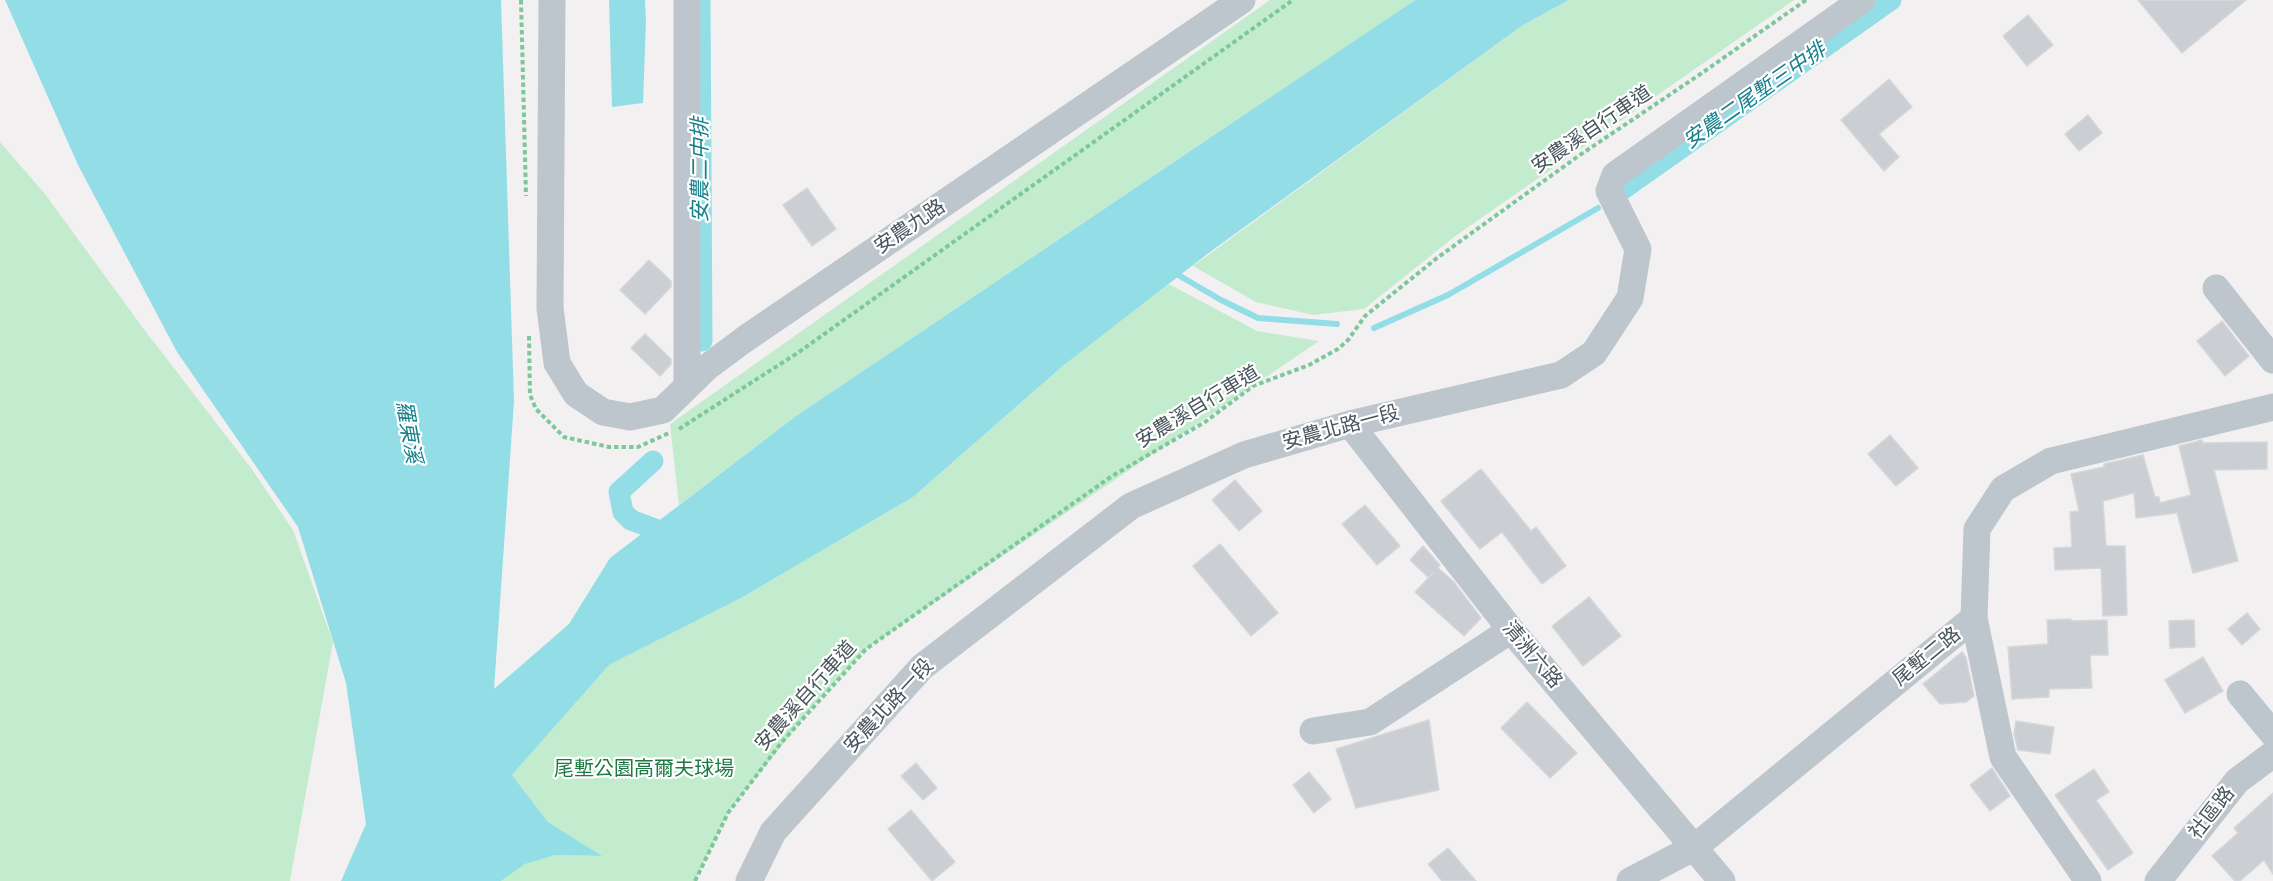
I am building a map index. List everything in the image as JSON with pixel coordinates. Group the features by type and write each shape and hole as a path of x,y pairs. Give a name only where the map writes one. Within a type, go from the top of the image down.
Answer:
{"street":[{"name":"安農九路","path":"552,0 550,308 556,363 576,394 603,412 630,417 663,410 687,385 745,339 1242,0"},
{"path":"687,0 687,385"},
{"name":"安農北路一段","path":"748,881 773,832 922,667 1131,506 1244,455 1350,424 1561,375 1594,353 1630,298 1638,249 1609,191 1615,175 1862,0"},
{"path":"2216,288 2273,360"},
{"name":"尾塹二路","path":"1630,881 1695,847 1974,618 1977,529 2003,489 2051,461 2273,407"},
{"name":"清洲六路","path":"1350,424 1511,630 1722,881"},
{"path":"1974,618 2003,757 2088,881"},
{"path":"1313,731 1370,722 1511,630"},
{"path":"2240,694 2273,734"},
{"name":"社區路","path":"2158,881 2237,781 2273,754"}],"path":[{"path":"521,0 526,203"},
{"path":"529,335 530,395 536,409 564,437 609,447 638,447 676,430 799,352 1293,0"},
{"name":"安農溪自行車道","path":"695,881 728,813 781,743 867,649 1112,476 1205,422 1253,386 1309,365 1338,349 1348,340 1365,316 1437,258 1577,157 1806,0"}],"green space":[{"path":"1270,0 1415,0 796,416 679,505 670,424"},
{"path":"1569,0 1794,0 1454,237 1364,309 1313,315 1256,302 1193,266 1523,25"},
{"path":"0,142 45,194 143,328 251,468 293,530 333,642 290,881 0,881"},
{"name":"尾塹公園高爾夫球場","path":"1169,284 1257,331 1319,341 866,649 813,706 728,813 695,881 501,881 524,864 555,855 601,856 548,822 512,775 609,665 741,598 913,497 1070,360"}],"water":[{"name":"羅東溪","path":"5,0 501,0 514,401 494,689 569,624 610,558 796,416 1415,0 1569,0 1523,25 1210,252 1064,365 913,497 741,598 609,665 512,775 548,822 602,856 555,855 525,864 501,881 341,881 366,824 346,683 298,527 177,352 78,165"},
{"path":"609,0 645,0 643,103 612,107"}],"building":[{"path":"2138,0 2246,0 2182,53"},
{"path":"2028,15 2053,45 2027,66 2003,36"},
{"path":"1889,79 1912,107 1879,134 1899,157 1884,171 1841,120"},
{"path":"2088,115 2102,133 2079,151 2065,134"},
{"path":"807,188 836,229 812,246 783,205"},
{"path":"649,260 671,281 671,287 645,314 620,290"},
{"path":"2222,321 2249,356 2225,376 2197,341"},
{"path":"645,334 671,359 671,364 660,376 631,348"},
{"path":"1890,435 1918,468 1896,486 1868,454"},
{"path":"2202,440 2203,443 2267,442 2267,469 2214,470 2238,561 2193,573 2177,513 2136,518 2134,493 2103,501 2106,546 2125,546 2127,615 2103,616 2101,568 2055,570 2054,548 2072,547 2070,512 2079,511 2071,474 2143,455 2155,497 2159,497 2160,503 2191,495 2179,446"},
{"path":"1481,469 1531,531 1536,527 1566,566 1542,584 1502,532 1480,549 1441,501"},
{"path":"1235,480 1262,511 1239,531 1212,500"},
{"path":"1365,505 1400,546 1377,565 1342,524"},
{"path":"1220,544 1278,613 1251,636 1193,566"},
{"path":"1423,546 1440,565 1438,568 1453,581 1481,618 1464,636 1415,592 1434,572 1428,577 1410,560"},
{"path":"1589,597 1621,636 1583,666 1552,626"},
{"path":"2247,613 2260,629 2242,645 2228,629"},
{"path":"2071,619 2071,621 2107,620 2108,655 2090,655 2092,688 2049,689 2049,697 2012,699 2008,647 2048,644 2047,620"},
{"path":"2194,620 2195,647 2170,648 2169,621"},
{"path":"1962,652 1966,658 1974,696 1966,702 1940,704 1923,684"},
{"path":"2203,657 2223,691 2185,713 2165,680"},
{"path":"1527,702 1577,753 1550,778 1501,728"},
{"path":"1429,720 1439,790 1356,808 1336,749"},
{"path":"2016,721 2054,727 2050,754 2018,750 2014,734"},
{"path":"916,763 937,788 923,800 901,776"},
{"path":"1992,768 2010,796 1990,811 1970,785"},
{"path":"2094,769 2109,792 2096,800 2133,853 2108,870 2055,795"},
{"path":"1309,772 1331,799 1314,813 1293,785"},
{"path":"2273,793 2273,874 2264,860 2240,881 2235,881 2212,856 2238,833 2234,828"},
{"path":"911,810 955,862 932,881 888,829"},
{"path":"1448,848 1476,881 1442,881 1428,864"}],"waterway":[{"name":"安農二中排","path":"700,0 702,341"},
{"name":"安農二尾塹三中排","path":"1619,192 1891,0"},
{"path":"1374,328 1448,295 1598,208"},
{"path":"1173,272 1258,318 1337,324"},
{"name":"安農二中排","path":"653,461 619,492 623,512 631,520 671,535 674,539"}]}
